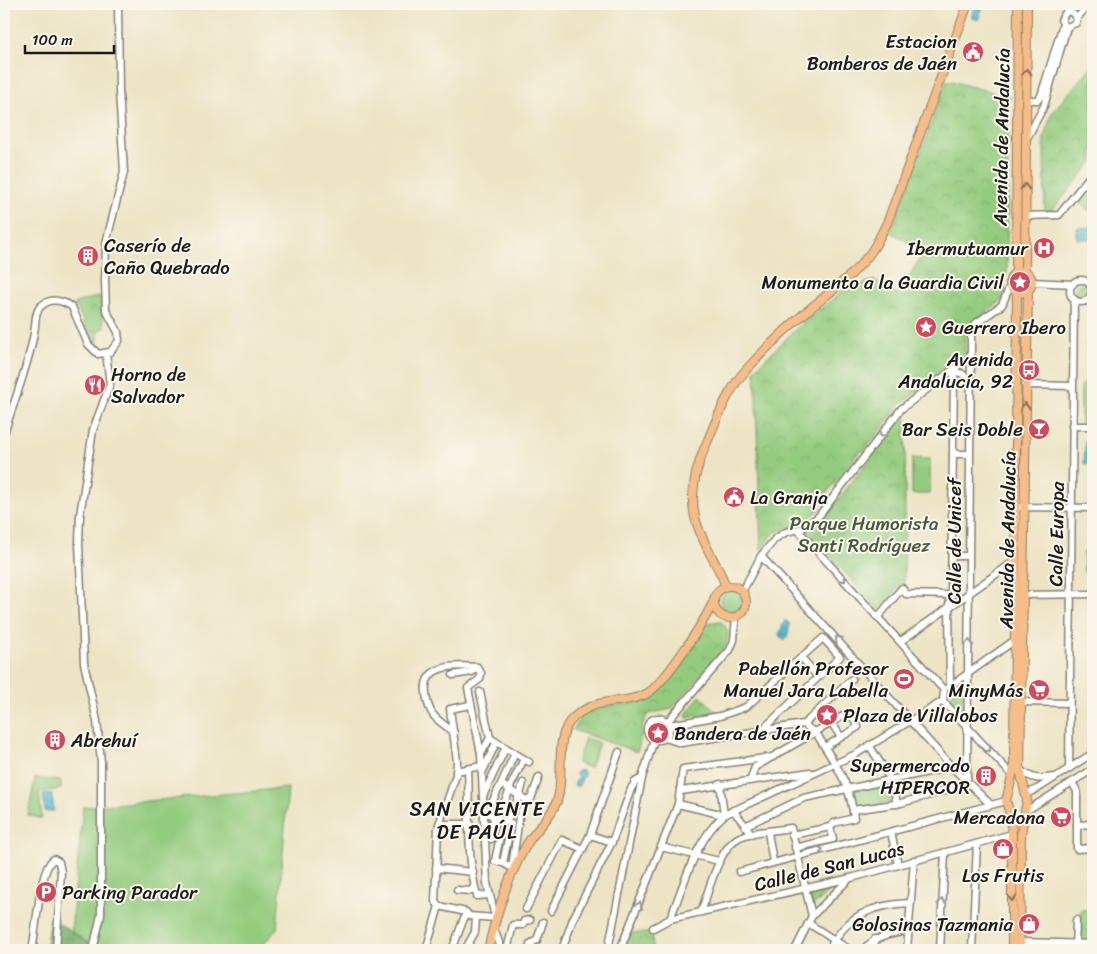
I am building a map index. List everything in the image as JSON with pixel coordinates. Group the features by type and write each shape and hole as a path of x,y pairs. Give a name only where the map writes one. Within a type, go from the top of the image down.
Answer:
{"main road":[{"path":"726,586 703,542 695,518 692,499 696,470 704,449 724,403 744,372 774,341 852,274 869,255 879,239 887,223 968,4"},
{"name":"Avenida de Andalucía","path":"1016,271 1018,4"},
{"name":"Avenida de Andalucía","path":"1025,271 1028,4"},
{"path":"1016,271 1025,271 1030,276 1032,282 1028,291 1017,293 1010,286 1010,279 1016,271"},
{"name":"Avenida de Andalucía","path":"1010,789 1012,775 1015,640 1015,561 1020,507 1028,291"},
{"name":"Avenida de Andalucía","path":"1017,293 1022,595 1020,770 1025,792"},
{"path":"488,950 512,868 531,837 546,820 557,801 562,780 561,754 564,732 574,718 597,703 646,694 661,680 702,623 718,591 726,586 732,586 742,592 746,606 736,616 714,616 702,623"},
{"path":"714,600 716,609 722,615"},
{"path":"1012,950 1012,834 1010,814 1006,801 1010,789 1015,787 1025,792 1025,813 1021,834 1020,946"},
{"path":"1010,814 1017,816 1025,813"}],"street":[{"path":"4,434 31,346 36,317 39,308 46,302 56,300 72,307 88,344 98,354 106,353 114,348 120,336 106,310 105,281 106,243 124,172 119,91 118,4"},
{"path":"1026,138 1044,106 1065,26 1062,15 1065,4"},
{"path":"1065,26 1076,23 1077,18 1089,4"},
{"path":"1062,15 1070,11 1077,18"},
{"path":"1027,100 1038,100 1041,96 1065,26"},
{"path":"1025,216 1059,215 1093,172"},
{"path":"1032,282 1073,284 1082,280 1092,286 1092,293 1086,301 1080,302 1074,299 1070,293 1073,284"},
{"name":"Calle de Unicef","path":"968,783 969,386 971,330 975,324 1002,305 1010,286"},
{"name":"Calle Europa","path":"1069,768 1068,703 1073,508 1072,386 1074,299"},
{"path":"92,950 98,935 101,915 101,762 97,721 84,664 79,543 80,514 93,430 110,384 106,353"},
{"path":"742,592 761,556 780,535 798,530 818,517 901,409 954,373 970,356"},
{"path":"954,373 964,374 969,386"},
{"path":"670,919 695,856 712,826 724,815 835,763 943,701 947,688 949,606 951,596 954,373"},
{"path":"1025,385 1072,386"},
{"path":"1072,426 1093,426"},
{"path":"953,454 969,454"},
{"path":"1020,507 1093,508"},
{"path":"798,530 900,641 947,688"},
{"path":"761,556 952,767 990,804"},
{"path":"952,556 968,556"},
{"path":"900,641 969,591 1015,561"},
{"path":"878,617 902,588 906,594 951,596"},
{"path":"1022,595 1093,594"},
{"path":"668,724 730,650 734,640 736,616"},
{"path":"668,724 720,716 746,707 823,638 840,657 763,730"},
{"path":"947,688 1015,640"},
{"path":"802,658 818,677"},
{"path":"454,733 434,716 429,709 425,687 428,676 434,671 447,667 477,667"},
{"path":"453,675 472,672 477,667"},
{"path":"477,667 481,673 480,679 468,688 481,754 487,883 502,950"},
{"path":"654,740 665,738 682,743 804,724 852,678"},
{"path":"480,692 490,738 526,761 510,789 505,821 503,863 512,868"},
{"path":"943,701 1012,775"},
{"path":"1021,702 1068,703"},
{"path":"470,705 450,709 454,733 456,771 440,824 435,900 439,906 466,912 469,916 495,923"},
{"path":"752,779 755,767 814,731 850,712 858,727 825,746"},
{"path":"654,740 647,732 650,721 661,718 668,724 669,732 665,738"},
{"path":"831,722 841,737"},
{"path":"792,835 830,827 834,823 854,818 848,788 839,767 814,731 804,724"},
{"path":"481,754 490,738"},
{"path":"608,950 642,778 654,740"},
{"path":"482,769 496,743"},
{"path":"869,745 891,780"},
{"path":"483,798 505,749"},
{"path":"551,911 590,835 619,752"},
{"path":"1025,792 1039,788 1093,752"},
{"path":"485,812 514,755"},
{"path":"620,950 678,804 682,791 683,769 773,756"},
{"path":"745,826 804,798 952,767"},
{"path":"468,769 470,864 477,896 489,895"},
{"path":"456,771 482,769"},
{"path":"1025,813 1093,769"},
{"path":"682,791 818,770"},
{"path":"1020,770 1039,780 1057,776"},
{"path":"491,839 505,821 526,800 531,799 539,777"},
{"path":"562,950 573,919 612,842 631,789 635,782 642,778"},
{"path":"1072,782 1076,791 1077,849 1093,848"},
{"path":"501,783 526,800"},
{"path":"512,868 505,821 520,795 523,783"},
{"path":"853,810 897,804 968,783"},
{"path":"720,784 724,815"},
{"path":"894,790 897,804"},
{"path":"739,872 1006,801"},
{"path":"678,804 724,815"},
{"path":"733,810 752,834"},
{"path":"485,812 505,821"},
{"path":"440,824 470,824"},
{"path":"1077,824 1093,824"},
{"path":"795,848 833,839 830,827"},
{"path":"701,912 719,861 728,847 740,837 791,828 796,856 812,916"},
{"path":"768,832 773,862"},
{"path":"890,832 898,865"},
{"name":"Calle de San Lucas","path":"653,928 670,919 851,878 1012,834"},
{"path":"590,835 612,842"},
{"path":"526,909 562,840 583,849"},
{"path":"972,950 977,844"},
{"path":"661,847 719,861"},
{"path":"940,950 945,853"},
{"path":"32,950 39,900 49,865 54,859 59,862 61,872 56,950"},
{"path":"907,950 914,860"},
{"path":"436,868 473,872"},
{"path":"795,950 812,916 851,878"},
{"path":"457,890 471,891 474,887"},
{"path":"829,950 843,929 866,911 880,905 910,903"},
{"path":"426,950 439,906"},
{"path":"452,950 466,912"},
{"path":"465,950 475,932 476,917"},
{"path":"507,950 513,925 523,925 524,921 530,920"},
{"path":"1075,947 1076,920"},
{"path":"529,950 530,944 537,940 543,922"},
{"path":"808,923 850,950"},
{"path":"862,950 875,939 908,931"},
{"path":"874,950 875,939"},
{"path":"1020,946 1075,947 1093,944"}],"green space":[{"path":"1093,65 1093,161 1053,210 1045,211 1044,138 1051,114"},
{"path":"947,80 1011,97 1008,104 1007,273 1003,281 1006,291 1002,300 965,329 965,354 957,363 899,405 864,452 861,450 817,505 821,508 805,522 774,533 761,550 755,369 802,323 843,291 874,280 898,294 924,252 891,232"},
{"path":"1093,179 1093,214 1076,200"},
{"path":"1082,284 1087,286 1089,291 1087,296 1082,298 1077,296 1075,291 1077,286"},
{"path":"100,296 104,328 98,330 98,348 93,343 75,303"},
{"path":"1081,384 1093,385 1093,423 1081,423"},
{"name":"Parque Humorista Santi Rodríguez","path":"906,411 904,582 879,610 807,531 823,519"},
{"path":"912,458 930,459 930,494 912,494"},
{"path":"731,591 739,594 742,602 739,610 731,613 723,610 720,602 723,594"},
{"path":"720,621 724,624 728,635 723,651 671,709 648,714 643,723 637,752 573,730 580,719 588,712 597,708 637,703 657,693 682,666 707,625 711,622"},
{"path":"961,683 963,683 962,716 950,699 955,688 958,692 962,688"},
{"path":"700,696 718,713 687,718 686,714"},
{"path":"585,738 599,743 590,768 577,763"},
{"path":"35,778 61,781 61,789 39,792 42,819 28,815"},
{"path":"886,785 892,791 894,802 854,808 851,793 853,790"},
{"path":"288,788 277,929 258,950 98,950 71,931 83,807"},
{"path":"837,884 812,907 810,890"},
{"path":"1081,910 1093,910 1093,948 1079,948"},
{"path":"50,917 98,950 45,950"},
{"path":"631,933 652,933 653,950 622,950"}],"water":[{"path":"976,4 983,7 978,20 971,17"},
{"path":"1093,227 1093,239 1077,239 1077,228"},
{"path":"1085,442 1093,442 1093,464 1084,464"},
{"path":"1084,552 1093,552 1093,571 1084,572"},
{"path":"785,620 790,624 787,638 783,640 779,635"},
{"path":"581,770 585,773 578,787 574,785 578,777 575,774"},
{"path":"52,794 54,811 45,812 43,795"}],"place":[{"name":"Estacion Bomberos de Jaén","path":"973,52"},
{"name":"Ibermutuamur","path":"1044,248"},
{"name":"Caserío de Caño Quebrado","path":"88,256"},
{"name":"Monumento a la Guardia Civil","path":"1020,282"},
{"name":"Guerrero Ibero","path":"926,327"},
{"name":"Avenida Andalucía, 92","path":"1029,370"},
{"name":"Horno de Salvador","path":"95,385"},
{"name":"Bar Seis Doble","path":"1039,429"},
{"name":"La Granja","path":"734,497"},
{"name":"Pabellón Profesor Manuel Jara Labella","path":"904,679"},
{"name":"MinyMás","path":"1039,690"},
{"name":"Plaza de Villalobos","path":"827,715"},
{"name":"Bandera de Jaén","path":"658,733"},
{"name":"Abrehuí","path":"55,740"},
{"name":"Supermercado HIPERCOR","path":"986,776"},
{"name":"Mercadona","path":"1061,817"},
{"name":"Los Frutis","path":"1003,849"},
{"name":"Parking Parador","path":"46,892"},
{"name":"Golosinas Tazmania","path":"1029,924"}],"district":[{"name":"SAN VICENTE DE PAÚL","path":"477,820"}]}
